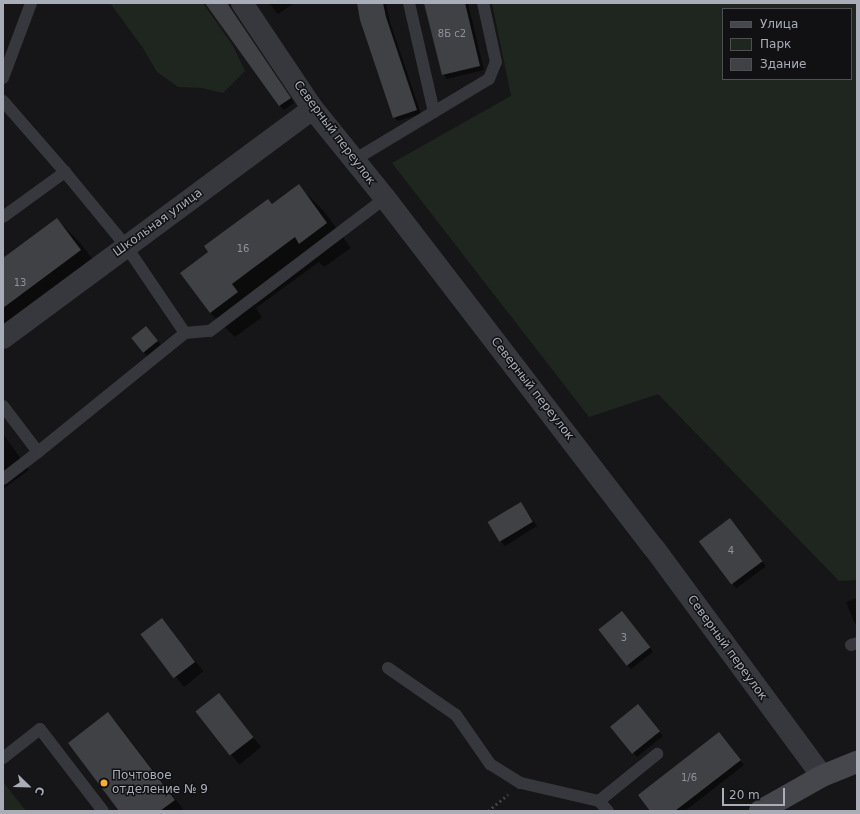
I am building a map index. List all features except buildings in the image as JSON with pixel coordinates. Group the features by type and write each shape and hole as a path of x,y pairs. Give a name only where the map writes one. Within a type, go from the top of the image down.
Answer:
{"main road":[{"path":"760,811 822,776 857,762"}],"street":[{"name":"Северный переулок","path":"242,3 313,109 385,198 654,548 822,776"},
{"name":"Школьная улица","path":"3,338 313,109"}],"lane":[{"path":"3,78 31,3"},
{"path":"409,3 434,112"},
{"path":"354,160 489,79 496,62 483,3"},
{"path":"3,101 65,172 126,246 185,332"},
{"path":"3,217 65,172"},
{"path":"3,479 185,332 210,331 385,198"},
{"path":"3,406 38,452"},
{"path":"388,668 456,715 490,764 521,783 599,801 608,811"},
{"path":"3,758 40,729 103,811"},
{"path":"599,801 657,754"}],"path":[{"path":"488,811 521,783"}],"green space":[{"path":"110,3 203,3 233,46 245,71 223,93 202,88 178,87 157,72 143,48"},
{"path":"492,3 857,3 857,580 839,581 658,394 589,417 392,163 511,96"},
{"path":"4,783 26,811 3,811"}],"place":[{"name":"Почтовое отделение № 9","path":"104,783"}]}
